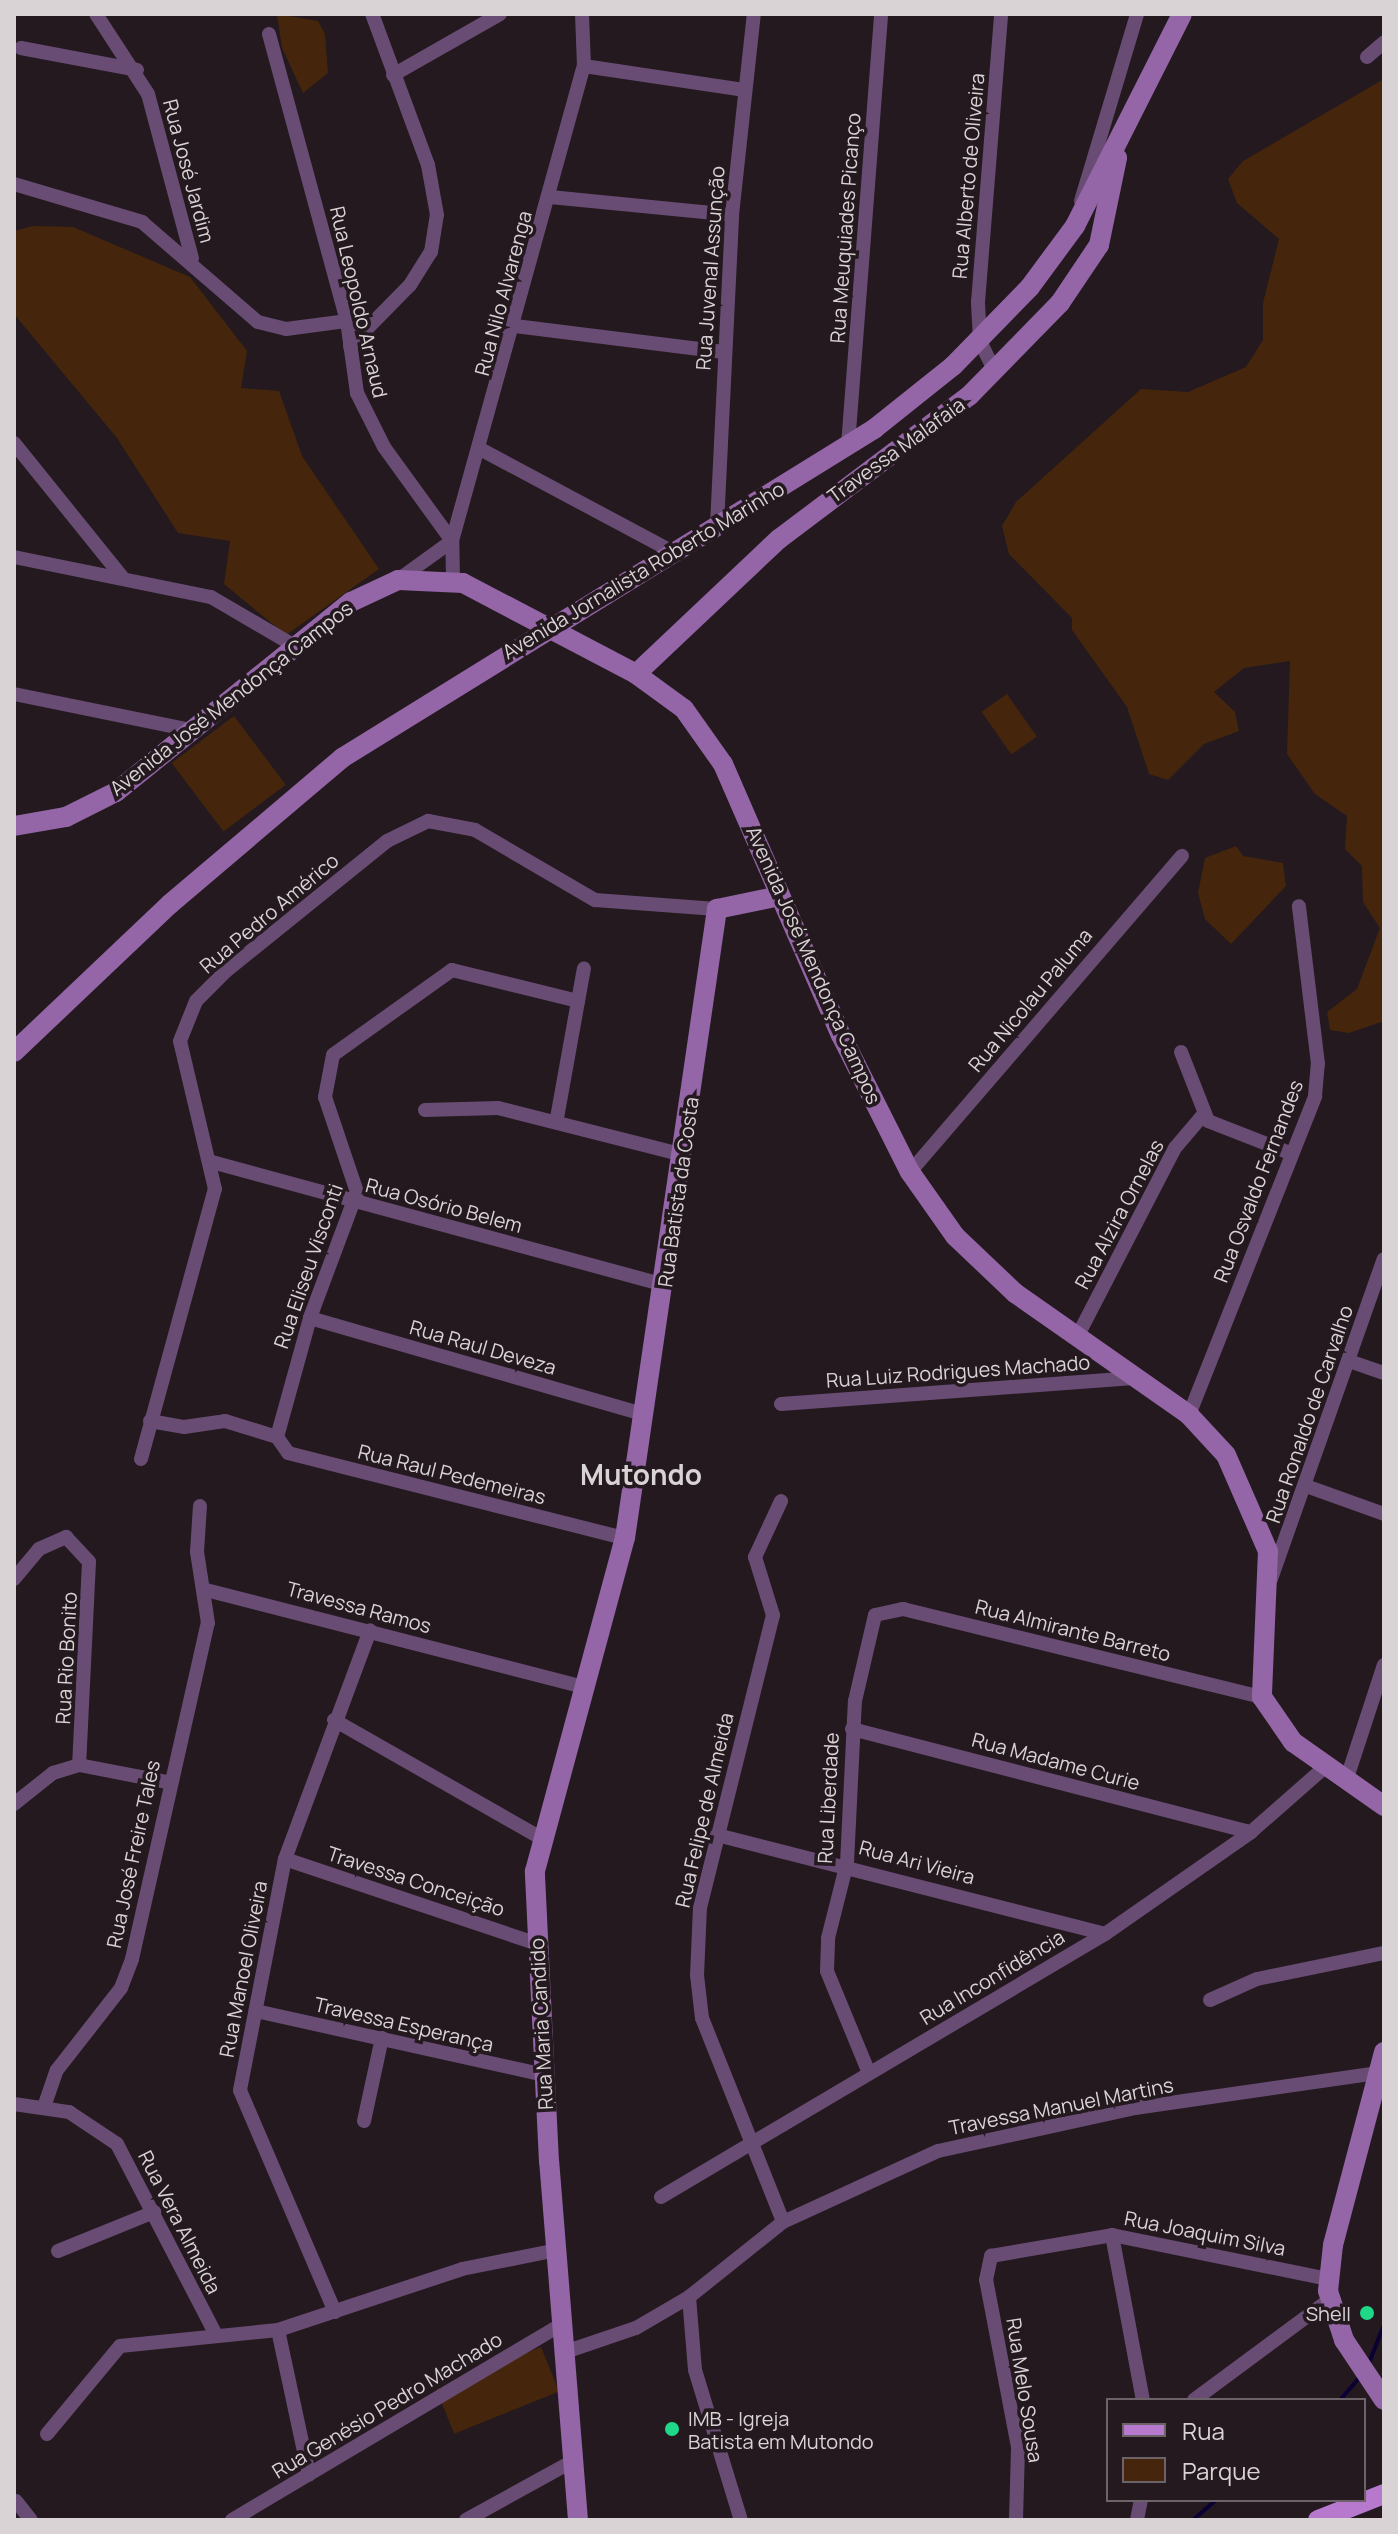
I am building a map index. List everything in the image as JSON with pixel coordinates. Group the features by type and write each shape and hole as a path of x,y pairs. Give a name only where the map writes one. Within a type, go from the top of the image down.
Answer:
{"main road":[{"name":"Avenida Jornalista Roberto Marinho","path":"14,1052 170,904 342,758 550,626 675,553 848,445 980,341 1075,226 1118,147 1182,14"},
{"name":"Travessa Malafaia","path":"636,674 779,539 995,372 1060,303 1099,245 1118,147"},
{"name":"Avenida José Mendonça Campos","path":"14,826 91,806 351,602 398,580 453,580 550,626 636,674 706,734 910,1172 982,1265 1077,1337 1189,1415 1244,1483 1259,1520 1270,1582 1259,1655 1262,1697 1279,1727 1325,1767 1383,1806"},
{"path":"717,909 780,896"},
{"name":"Rua Batista da Costa","path":"625,1538 684,1155 717,909"},
{"name":"Rua Maria Candido","path":"578,2520 535,1943 541,1838 625,1538"},
{"path":"1374,2381 1328,2301 1328,2279 1384,2052"},
{"path":"1318,2520 1364,2502"}],"street":[{"name":"Rua José Jardim","path":"96,14 137,70 192,258"},
{"path":"350,346 410,285 431,252 437,215 428,165 372,14"},
{"path":"393,75 500,14"},
{"name":"Rua Nilo Alvarenga","path":"453,580 452,541 482,450 584,66 582,14"},
{"name":"Rua Juvenal Assunção","path":"717,525 732,215 754,14"},
{"name":"Rua Meuquiades Picanço","path":"848,445 881,14"},
{"name":"Rua Alberto de Oliveira","path":"980,341 1001,14"},
{"path":"1075,226 1137,14"},
{"name":"Rua Leopoldo Arnaud","path":"269,34 347,321 368,423 452,541"},
{"path":"1367,57 1384,42"},
{"path":"21,48 137,70"},
{"path":"584,66 745,90"},
{"path":"14,184 142,222 192,258 258,322 286,329 347,321"},
{"path":"550,197 732,215"},
{"path":"515,326 723,352"},
{"path":"980,341 995,372"},
{"path":"14,443 122,577"},
{"path":"482,450 675,553"},
{"path":"398,580 452,541"},
{"path":"14,557 122,577 231,605 295,646"},
{"path":"14,694 191,730"},
{"name":"Rua Pedro Américo","path":"141,1459 211,1217 212,1162 183,1071 185,1020 226,971 410,827 448,821 475,830 595,900 717,909"},
{"name":"Rua Nicolau Paluma","path":"910,1172 1182,856"},
{"name":"Rua Osvaldo Fernandes","path":"1189,1415 1319,1079 1299,906"},
{"path":"557,1118 584,968"},
{"name":"Rua Eliseu Visconti","path":"277,1437 310,1318 354,1201 357,1183 325,1082 346,1040 452,970 578,1001"},
{"path":"1181,1052 1203,1115 1292,1154"},
{"path":"425,1110 471,1106 557,1118 684,1155"},
{"name":"Rua Alzira Ornelas","path":"1077,1337 1175,1148 1203,1115"},
{"name":"Rua Osório Belem","path":"212,1162 664,1285"},
{"name":"Rua Ronaldo de Carvalho","path":"1270,1582 1384,1259"},
{"name":"Rua Raul Deveza","path":"310,1318 645,1415"},
{"path":"1349,1361 1384,1373"},
{"name":"Rua Luiz Rodrigues Machado","path":"781,1404 1137,1378"},
{"name":"Rua Raul Pedemeiras","path":"150,1421 184,1427 225,1421 277,1437 288,1453 625,1538"},
{"path":"1306,1486 1384,1514"},
{"name":"Rua Felipe de Almeida","path":"781,1501 755,1557 773,1615 700,1907 702,2018 756,2142 783,2222"},
{"path":"200,1506 197,1552 206,1590"},
{"name":"Rua Rio Bonito","path":"14,1579 39,1549 66,1537 89,1562 79,1765"},
{"name":"Travessa Ramos","path":"206,1590 583,1687"},
{"name":"Rua José Freire Tales","path":"45,2104 57,2070 121,1988 167,1782 204,1648 206,1590"},
{"name":"Rua Almirante Barreto","path":"875,1615 903,1609 1262,1697"},
{"name":"Rua Liberdade","path":"869,2073 827,1971 847,1863 852,1729 875,1615"},
{"name":"Rua Manoel Oliveira","path":"335,2312 246,2113 240,2090 285,1859 334,1720 370,1630"},
{"path":"1346,1781 1384,1665"},
{"path":"334,1720 541,1838"},
{"name":"Rua Madame Curie","path":"852,1729 1251,1832"},
{"path":"14,1804 53,1773 79,1765 167,1782"},
{"name":"Rua Inconfidência","path":"661,2197 1105,1934 1251,1832 1325,1767"},
{"name":"Rua Ari Vieira","path":"717,1835 847,1863 1105,1934"},
{"name":"Travessa Conceição","path":"285,1859 535,1943"},
{"path":"1210,2000 1257,1979 1384,1953"},
{"name":"Travessa Esperança","path":"256,2011 544,2075"},
{"path":"364,2121 382,2038"},
{"name":"Travessa Manuel Martins","path":"565,2352 610,2340 689,2297 783,2222 902,2165 992,2137 1378,2073"},
{"name":"Rua Vera Almeida","path":"14,2104 45,2104 102,2128 154,2212 216,2335"},
{"path":"58,2251 154,2212"},
{"path":"1112,2235 1143,2398"},
{"name":"Rua Joaquim Silva","path":"986,2267 1001,2250 1112,2235 1328,2279"},
{"path":"47,2434 120,2346 278,2330 462,2269 557,2250"},
{"name":"Rua Melo Sousa","path":"986,2267 1018,2447 1016,2520"},
{"path":"689,2297 695,2370 741,2520"},
{"path":"1197,2398 1328,2301"},
{"name":"Rua Genésio Pedro Machado","path":"232,2520 562,2324"},
{"path":"278,2330 309,2475"},
{"path":"466,2520 573,2461"},
{"path":"16,2501 31,2520"}],"green space":[{"path":"277,14 318,21 325,34 328,73 303,93 282,48"},
{"path":"1384,79 1384,1021 1349,1033 1330,1030 1327,1012 1357,989 1380,928 1363,902 1362,866 1345,849 1347,816 1315,794 1287,754 1290,661 1244,668 1214,692 1235,712 1239,731 1204,744 1168,780 1149,774 1127,707 1072,630 1072,618 1009,554 1002,526 1016,502 1141,389 1188,392 1246,367 1263,340 1263,303 1279,239 1237,203 1228,179 1243,161"},
{"path":"33,226 73,227 190,277 247,351 241,388 279,391 302,456 379,569 286,635 224,584 230,541 178,533 117,438 14,314 14,231"},
{"path":"1007,694 1037,737 1011,754 982,712"},
{"path":"234,716 286,785 223,832 172,763"},
{"path":"1236,846 1243,856 1283,863 1286,886 1231,944 1205,919 1198,893 1205,858"},
{"path":"541,2347 559,2392 454,2434 436,2389"}],"waterway":[{"path":"1369,2363 1384,2325"},
{"path":"1342,2398 1360,2377"},
{"path":"1193,2520 1214,2502"}],"place":[{"name":"Shell","path":"1367,2313"},
{"name":"IMB - Igreja Batista em Mutondo","path":"672,2429"}],"district":[{"name":"Mutondo","path":"641,1474"}]}
